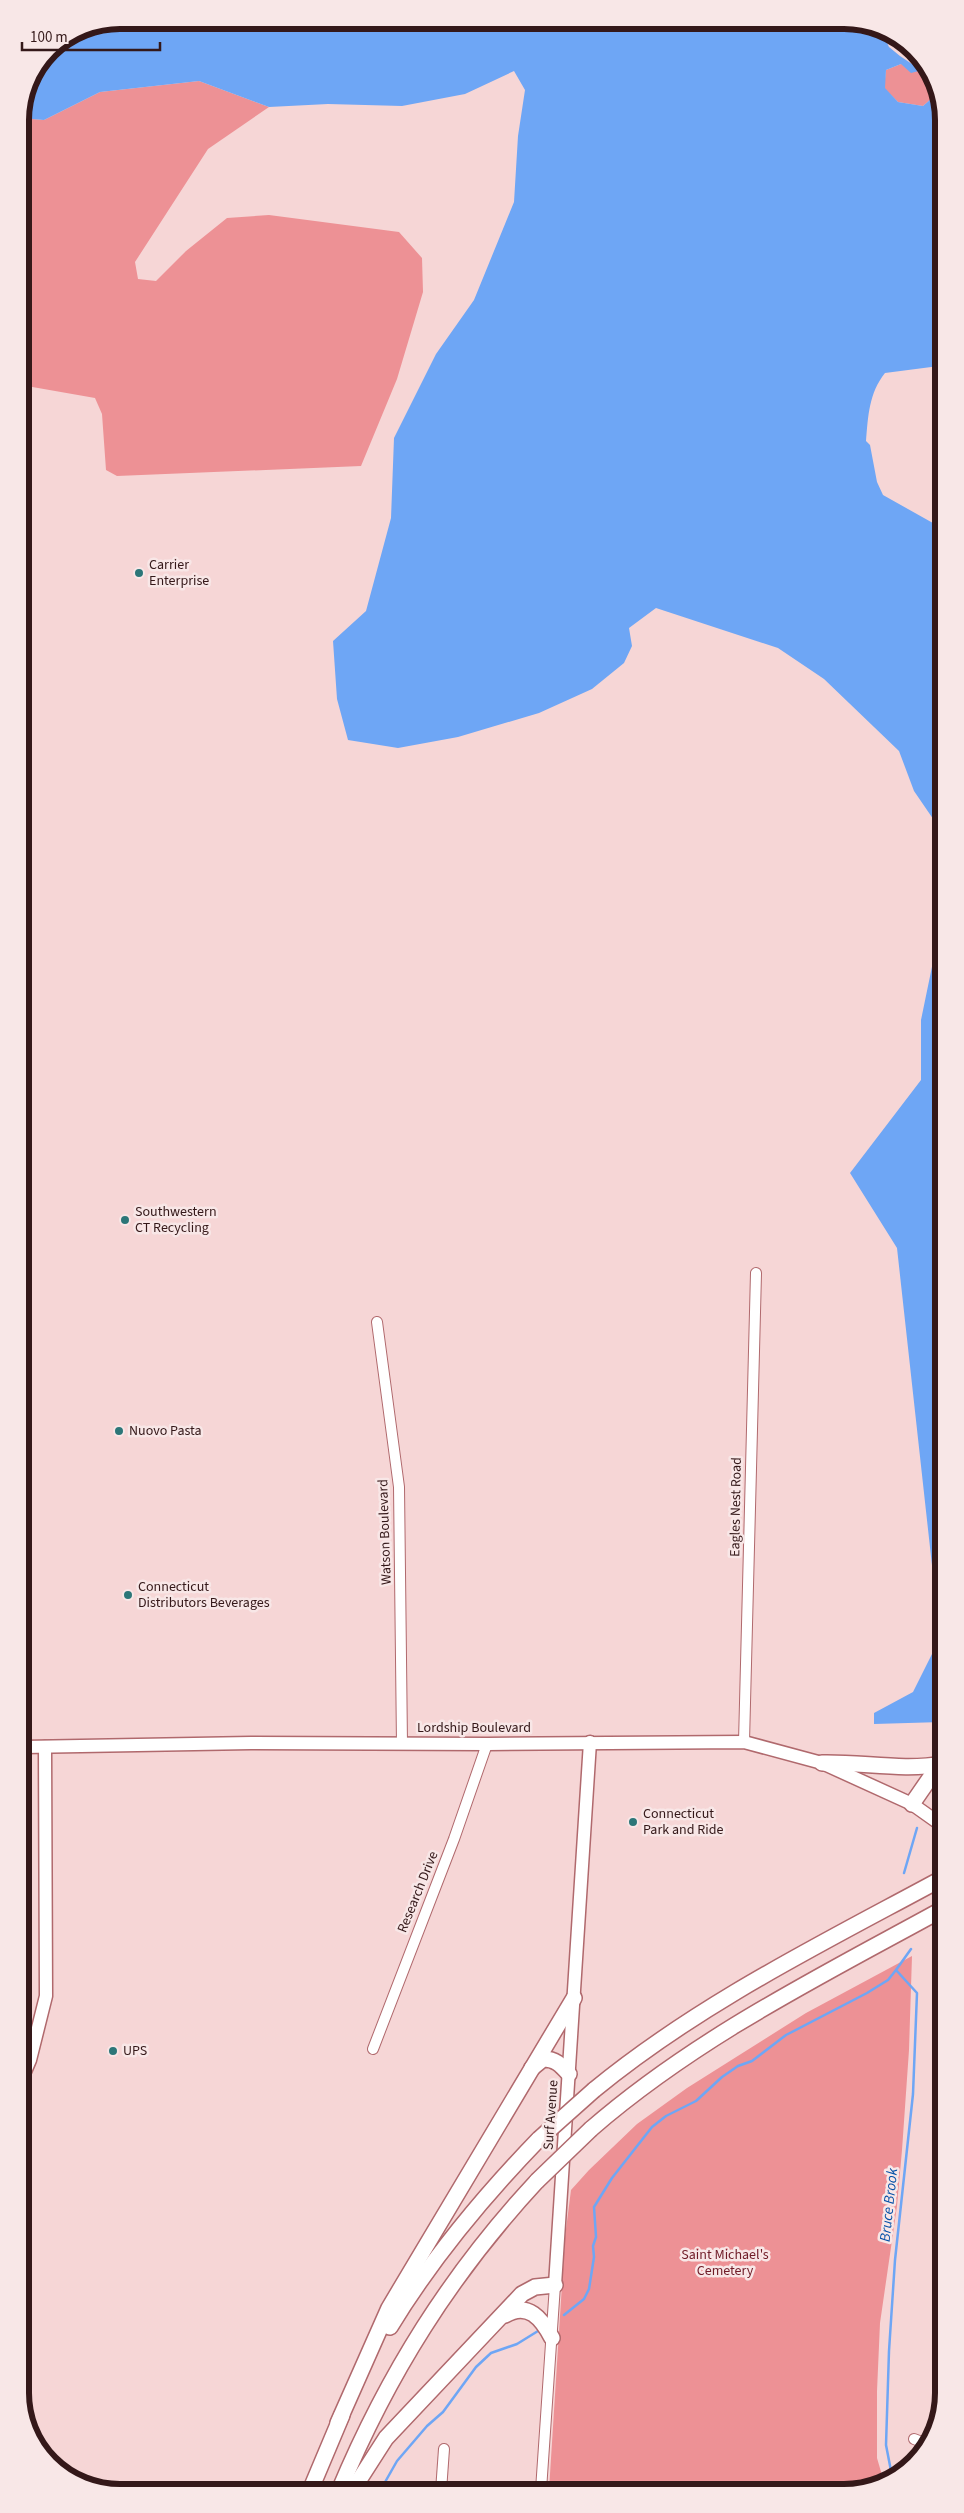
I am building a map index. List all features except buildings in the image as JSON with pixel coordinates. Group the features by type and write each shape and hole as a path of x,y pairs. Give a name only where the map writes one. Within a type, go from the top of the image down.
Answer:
{"highway":[{"path":"822,1763 863,1763 899,1768 935,1766"},
{"path":"912,1804 935,1773"},
{"path":"338,2423 383,2338 435,2259 475,2208 540,2139 594,2090 660,2039 721,1999 935,1882"},
{"path":"342,2484 381,2399 428,2318 477,2250 537,2181 591,2129 653,2078 709,2040 935,1914"},
{"path":"313,2484 389,2308 574,1998"},
{"path":"530,2070 543,2059 552,2059 560,2063 569,2074"},
{"path":"356,2484 386,2438 527,2290 554,2285"},
{"path":"501,2317 521,2309 532,2311 552,2338"}],"main road":[{"name":"Surf Avenue","path":"554,2285 590,1742"},
{"name":"Lordship Boulevard","path":"29,1747 250,1743 744,1742 822,1763 912,1804 935,1820"},
{"path":"29,2062 46,1996 45,1747"}],"street":[{"name":"Eagles Nest Road","path":"744,1742 756,1273"},
{"name":"Watson Boulevard","path":"377,1322 399,1487 402,1744"},
{"name":"Research Drive","path":"373,2049 454,1839 487,1744"},
{"name":"Surf Avenue","path":"541,2484 554,2285"},
{"path":"914,2438 922,2441"},
{"path":"442,2484 444,2449"}],"green space":[{"path":"893,43 909,55 926,79 933,98 923,106 898,102 884,88 886,70 901,64"},
{"path":"199,81 269,107 208,149 135,262 138,279 156,281 186,251 227,218 269,215 399,232 422,258 423,292 397,379 361,466 117,476 106,470 102,414 95,398 29,386 29,119 44,120 100,92"},
{"name":"Saint Michael's Cemetery","path":"912,1956 909,2050 902,2150 897,2206 880,2323 877,2458 882,2476 868,2481 845,2484 549,2484 565,2237 571,2190 637,2124 687,2088 806,2013"}],"water":[{"path":"851,29 862,30 893,43 912,61 914,61 921,70 911,73 901,64 886,70 885,88 898,102 923,106 933,98 934,102 935,367 885,373 872,397 866,441 870,445 877,482 883,495 935,524 935,822 914,791 899,751 824,679 778,648 656,608 629,628 632,646 624,663 592,689 539,713 458,737 398,748 348,740 337,699 333,641 366,611 391,518 394,438 436,354 474,300 514,202 518,136 525,90 514,71 465,94 402,106 328,104 269,107 199,81 100,92 44,120 29,119 29,113 34,90 44,69 55,55 69,44 79,38 102,30"},
{"path":"935,952 935,1593 897,1248 850,1173 921,1080 921,1020"},
{"path":"935,1648 935,1722 874,1724 874,1713 913,1692"}],"pier":[{"path":"885,39 899,47 917,63 912,64 889,47"}],"waterway":[{"name":"Bruce Brook","path":"904,1873 917,1828"},
{"name":"Bruce Brook","path":"891,2471 886,2445 889,2351 895,2260 913,2094 917,1993 896,1970 911,1949"},
{"path":"564,2315 584,2299 589,2289 594,2257 593,2246 596,2237 594,2207 612,2178 652,2127 666,2116 696,2101 722,2077 738,2066 752,2061 786,2035 867,1993 888,1980 896,1970"},
{"path":"384,2484 397,2461 427,2426 443,2412 476,2367 491,2353 517,2344 538,2331"}],"place":[{"name":"Carrier Enterprise","path":"139,573"},
{"name":"Southwestern CT Recycling","path":"125,1220"},
{"name":"Nuovo Pasta","path":"119,1431"},
{"name":"Connecticut Distributors Beverages","path":"128,1595"},
{"name":"Connecticut Park and Ride","path":"633,1822"},
{"name":"UPS","path":"113,2051"}]}
